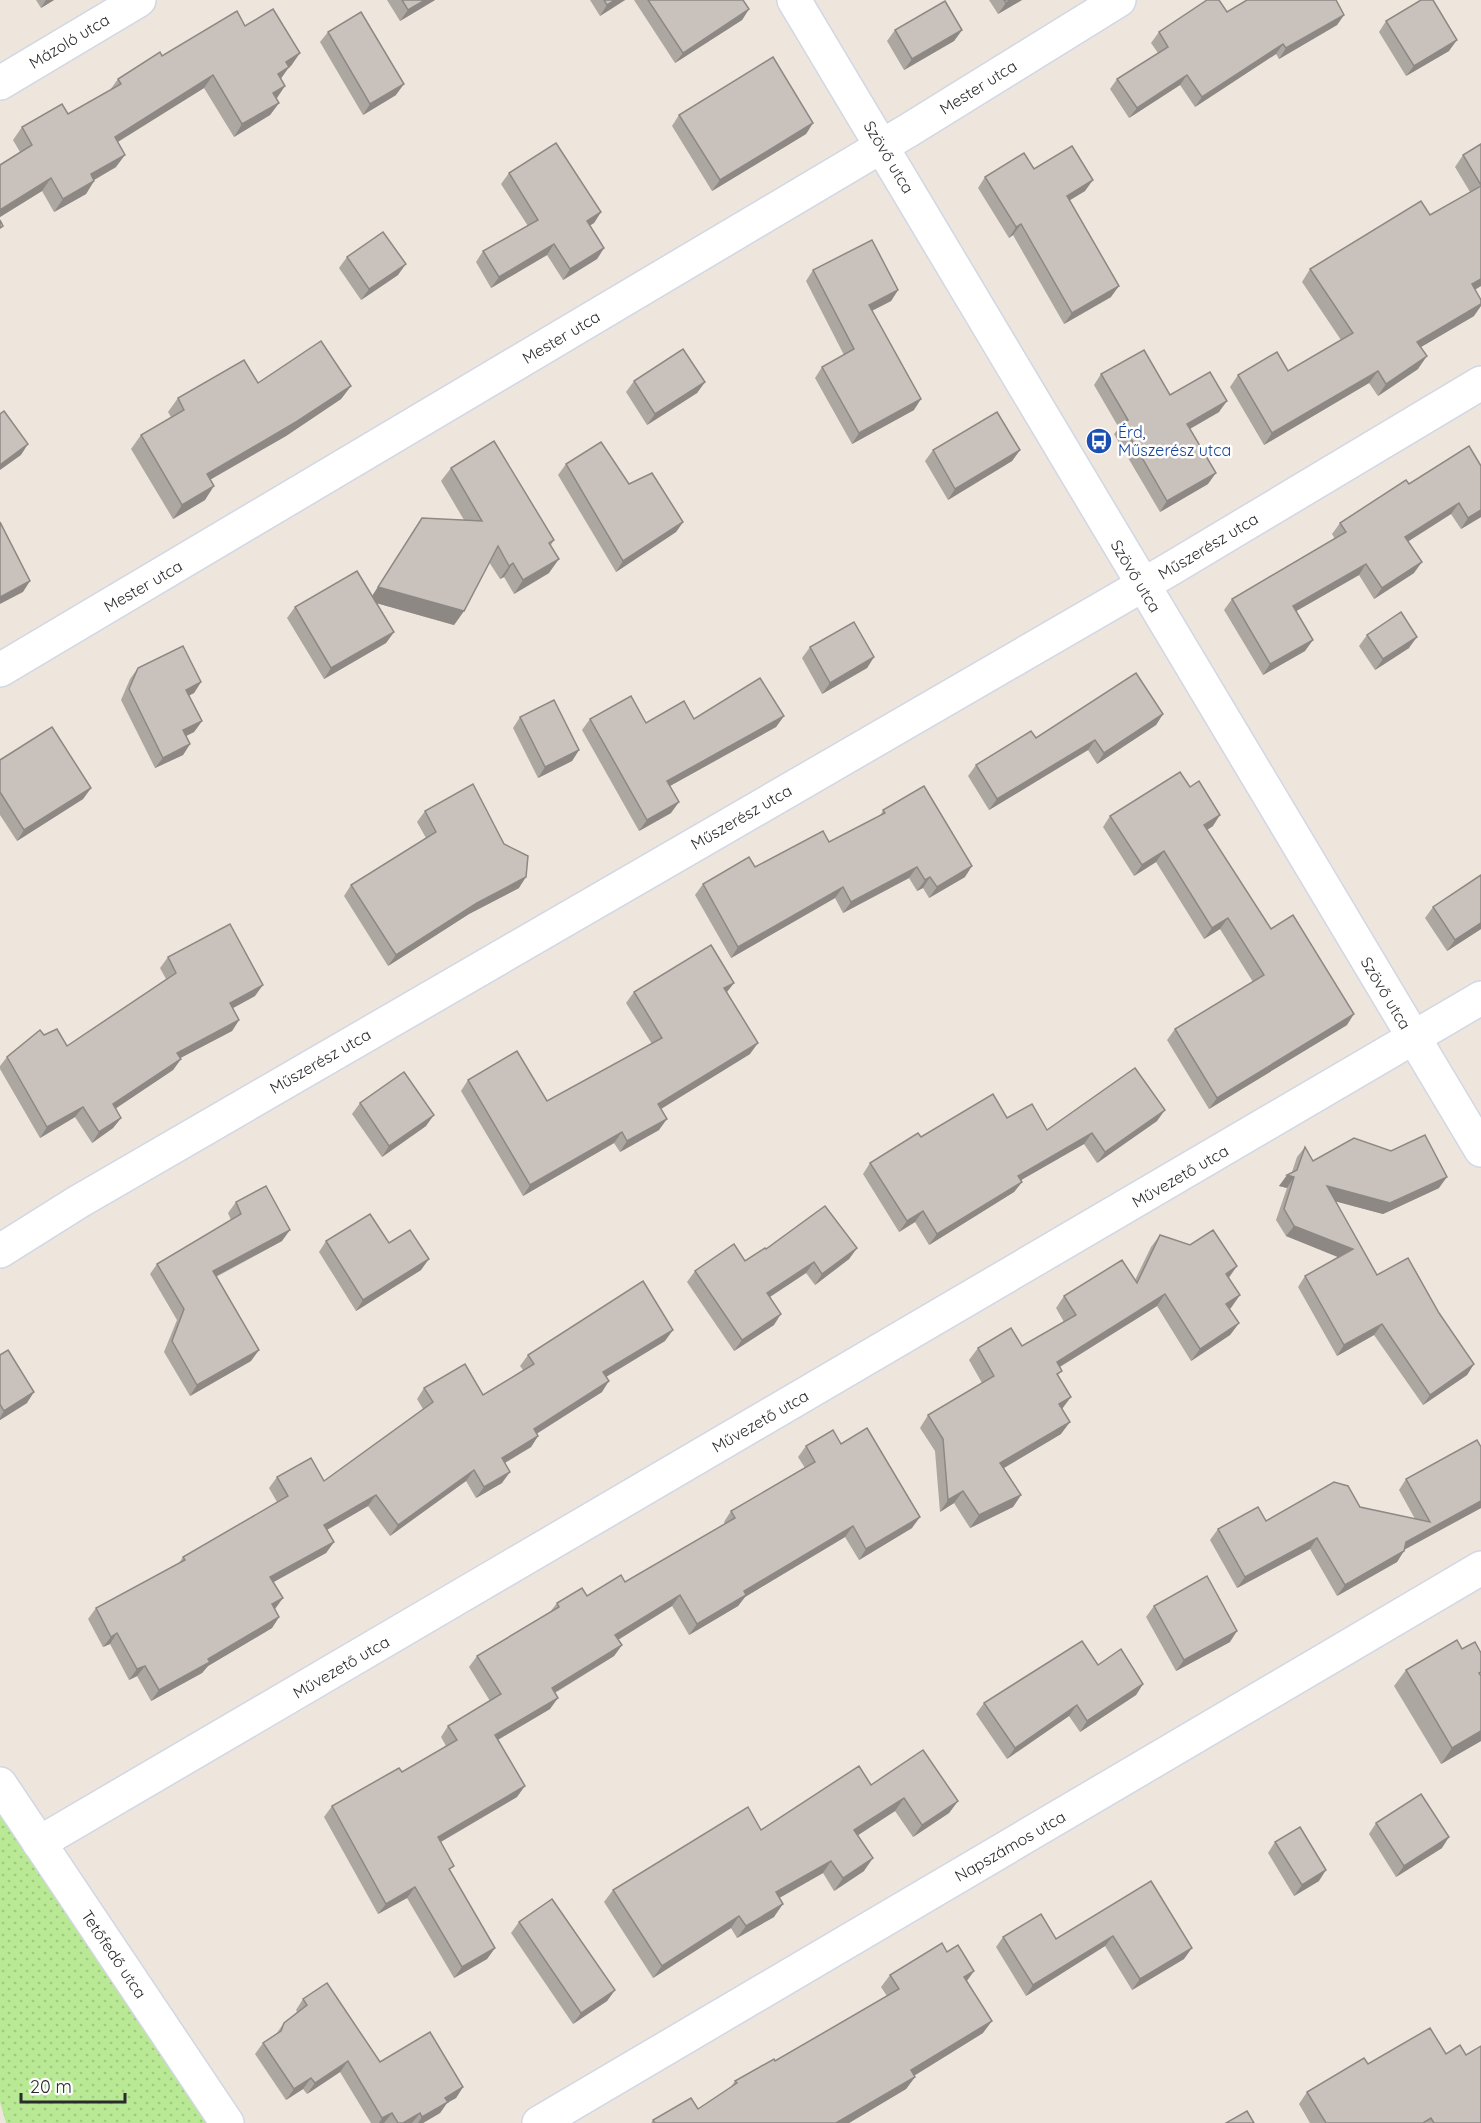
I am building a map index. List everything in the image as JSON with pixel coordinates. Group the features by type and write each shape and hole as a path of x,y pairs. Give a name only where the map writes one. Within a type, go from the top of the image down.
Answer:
{"street":[{"name":"Mázoló utca","path":"0,83 139,0"},
{"name":"Szövő utca","path":"794,0 1481,1150"},
{"name":"Mester utca","path":"0,670 321,481 1119,0"},
{"name":"Műszerész utca","path":"0,1251 78,1202 1142,585 1481,383"},
{"name":"Művezető utca","path":"39,1843 1481,998"},
{"name":"Napszámos utca","path":"538,2123 1481,1568"},
{"name":"Tetőfedő utca","path":"0,1784 227,2123"}],"green space":[{"path":"0,1784 227,2123 6,2123 0,2102"}],"building":[{"path":"402,0 425,0 408,10"},
{"path":"604,0 615,0 607,5"},
{"path":"648,0 743,0 749,9 683,53"},
{"path":"1207,0 1219,0 1227,12 1247,0 1336,0 1344,15 1286,48 1283,44 1202,97 1187,75 1137,108 1117,79 1168,47 1159,32"},
{"path":"1421,0 1433,0 1457,40 1414,66 1386,21"},
{"path":"945,1 962,30 912,59 895,30"},
{"path":"273,9 300,53 286,62 289,67 278,74 285,86 273,93 279,103 242,124 213,75 115,137 125,155 91,174 94,181 63,199 51,178 0,210 0,165 32,145 22,127 62,104 68,114 121,84 118,79 160,52 162,56 237,11 245,26"},
{"path":"361,12 404,84 370,104 328,32"},
{"path":"773,57 813,123 720,180 679,115"},
{"path":"556,143 601,212 587,221 604,248 570,269 554,244 499,277 483,251 538,220 509,173"},
{"path":"1481,144 1481,185 1463,155"},
{"path":"1072,146 1093,180 1067,196 1119,286 1072,313 1021,224 1016,227 985,177 1024,153 1034,169"},
{"path":"1481,186 1481,279 1472,284 1481,304 1417,342 1427,356 1386,384 1378,371 1272,433 1238,375 1277,352 1288,371 1353,333 1310,269 1421,201 1430,215"},
{"path":"383,232 406,264 369,289 347,257"},
{"path":"872,240 898,290 869,305 921,399 859,433 822,367 854,349 813,270"},
{"path":"321,341 351,386 296,422 207,474 214,486 182,505 141,435 184,410 178,398 244,360 258,383"},
{"path":"683,349 705,382 655,414 634,381"},
{"path":"1144,350 1170,395 1210,372 1227,401 1187,424 1216,473 1167,501 1122,423 1128,420 1101,374"},
{"path":"4,411 28,444 0,465 0,414"},
{"path":"997,412 1020,450 955,489 933,450"},
{"path":"494,441 554,540 549,543 559,559 523,580 513,563 509,566 498,546 464,611 378,587 422,518 482,521 451,468"},
{"path":"601,442 629,484 652,473 683,522 623,561 566,464"},
{"path":"1469,446 1481,466 1481,510 1468,518 1459,503 1405,537 1422,562 1382,588 1366,564 1293,606 1313,640 1270,664 1232,599 1346,532 1340,523 1406,480 1409,484"},
{"path":"0,522 30,581 0,597"},
{"path":"357,571 394,632 331,668 295,607"},
{"path":"1401,612 1417,637 1383,659 1367,635"},
{"path":"854,622 874,657 830,683 810,647"},
{"path":"183,646 201,682 186,690 202,721 183,730 190,744 163,758 129,689 138,668"},
{"path":"1136,673 1163,714 1104,753 1095,740 997,799 976,765 1031,731 1036,738"},
{"path":"760,678 784,716 667,781 679,802 647,820 590,719 631,696 646,723 684,701 694,719"},
{"path":"554,700 579,750 545,767 520,717"},
{"path":"52,727 91,788 24,830 0,792 0,760"},
{"path":"1180,772 1190,787 1199,781 1220,815 1204,825 1271,929 1293,915 1354,1014 1217,1098 1175,1029 1264,975 1228,918 1212,928 1164,851 1142,865 1110,816"},
{"path":"473,784 504,844 528,856 526,877 477,903 396,955 351,885 436,832 425,811"},
{"path":"924,786 972,866 937,887 930,877 925,880 917,867 851,902 843,887 738,947 703,884 749,857 755,867 823,831 829,842 885,813 883,810"},
{"path":"1481,875 1481,923 1455,940 1433,907"},
{"path":"230,924 263,985 230,1003 239,1020 177,1053 181,1059 113,1104 121,1118 99,1132 83,1107 47,1127 7,1057 40,1030 44,1035 57,1029 67,1046 176,973 168,957"},
{"path":"711,945 734,983 724,988 758,1043 658,1104 667,1119 627,1141 622,1132 530,1185 468,1080 517,1051 547,1101 662,1038 634,992"},
{"path":"1135,1068 1165,1110 1105,1152 1092,1133 1018,1176 1022,1182 937,1234 923,1211 907,1221 870,1163 918,1133 921,1137 993,1094 1007,1118 1032,1104 1047,1130"},
{"path":"404,1072 434,1115 389,1146 360,1103"},
{"path":"1425,1135 1447,1177 1390,1203 1327,1186 1377,1275 1408,1258 1439,1313 1474,1364 1430,1395 1382,1324 1344,1345 1305,1276 1353,1249 1294,1226 1284,1209 1294,1177 1287,1175 1297,1170 1305,1147 1313,1161 1354,1138 1391,1151"},
{"path":"266,1186 290,1230 213,1271 259,1350 197,1385 172,1341 184,1309 157,1264 241,1214 236,1202"},
{"path":"825,1206 857,1248 822,1274 814,1262 767,1293 781,1314 742,1340 695,1271 734,1244 745,1261 766,1249"},
{"path":"370,1214 389,1243 410,1230 429,1259 363,1300 326,1241"},
{"path":"1213,1230 1237,1266 1226,1274 1240,1295 1226,1304 1239,1323 1200,1349 1165,1294 1057,1362 1062,1371 1057,1374 1071,1397 1059,1404 1070,1422 1000,1463 1021,1495 979,1515 963,1491 948,1500 943,1439 928,1415 994,1376 978,1348 1011,1328 1022,1346 1076,1315 1064,1296 1122,1260 1137,1283 1160,1235 1190,1245"},
{"path":"643,1281 673,1330 603,1372 609,1381 534,1429 538,1436 502,1458 510,1472 484,1487 474,1470 398,1525 376,1495 324,1525 334,1542 270,1577 283,1598 272,1604 279,1617 208,1659 210,1662 159,1690 145,1666 137,1669 117,1633 111,1637 96,1608 185,1560 183,1557 288,1496 277,1477 311,1458 324,1481 433,1402 424,1388 465,1364 483,1395 534,1364 528,1355"},
{"path":"8,1350 34,1392 4,1411 0,1404 0,1355"},
{"path":"867,1428 920,1517 866,1549 853,1526 744,1591 746,1595 697,1624 680,1595 615,1635 622,1645 552,1688 558,1698 495,1735 525,1786 438,1837 454,1866 449,1869 495,1948 462,1967 415,1887 386,1904 332,1806 399,1768 402,1772 457,1740 448,1726 501,1694 477,1656 559,1607 557,1603 582,1588 587,1596 621,1575 625,1582 735,1518 731,1511 815,1462 806,1446 833,1430 841,1444"},
{"path":"1477,1440 1481,1447 1481,1501 1406,1542 1404,1551 1345,1585 1317,1538 1245,1577 1218,1529 1258,1507 1266,1521 1334,1482 1348,1486 1360,1507 1430,1522 1406,1479"},
{"path":"1207,1576 1237,1631 1184,1660 1154,1606"},
{"path":"1457,1640 1462,1649 1475,1642 1481,1653 1481,1672 1479,1673 1481,1676 1481,1731 1452,1748 1406,1670"},
{"path":"1082,1641 1098,1665 1121,1649 1143,1684 1087,1721 1077,1705 1015,1748 984,1703"},
{"path":"923,1750 958,1801 922,1825 904,1798 854,1830 873,1858 843,1878 831,1861 776,1892 783,1904 746,1926 739,1916 662,1966 613,1890 748,1807 761,1830 859,1766 871,1785"},
{"path":"1421,1794 1449,1837 1404,1866 1376,1823"},
{"path":"1300,1827 1326,1870 1302,1885 1275,1842"},
{"path":"1151,1881 1192,1948 1140,1979 1113,1936 1033,1985 1003,1937 1041,1914 1056,1939"},
{"path":"552,1899 615,1990 581,2013 519,1922"},
{"path":"942,1943 947,1952 958,1945 974,1971 964,1977 992,2021 911,2070 915,2077 836,2123 655,2123 653,2120 691,2098 698,2109 737,2083 735,2081 774,2059 775,2061 899,1989 890,1975"},
{"path":"327,1983 380,2062 430,2032 463,2087 445,2098 448,2102 422,2117 420,2113 403,2123 398,2123 392,2113 382,2118 348,2061 315,2083 311,2078 294,2089 263,2043 281,2031 284,2023 307,2005 303,1999"},
{"path":"1430,2028 1446,2054 1460,2045 1466,2055 1481,2046 1481,2123 1434,2123 1431,2118 1423,2123 1326,2123 1307,2092 1364,2058 1368,2064"},
{"path":"1247,2111 1254,2123 1226,2123"}],"place":[{"name":"Érd, Műszerész utca","path":"1099,441"}]}
